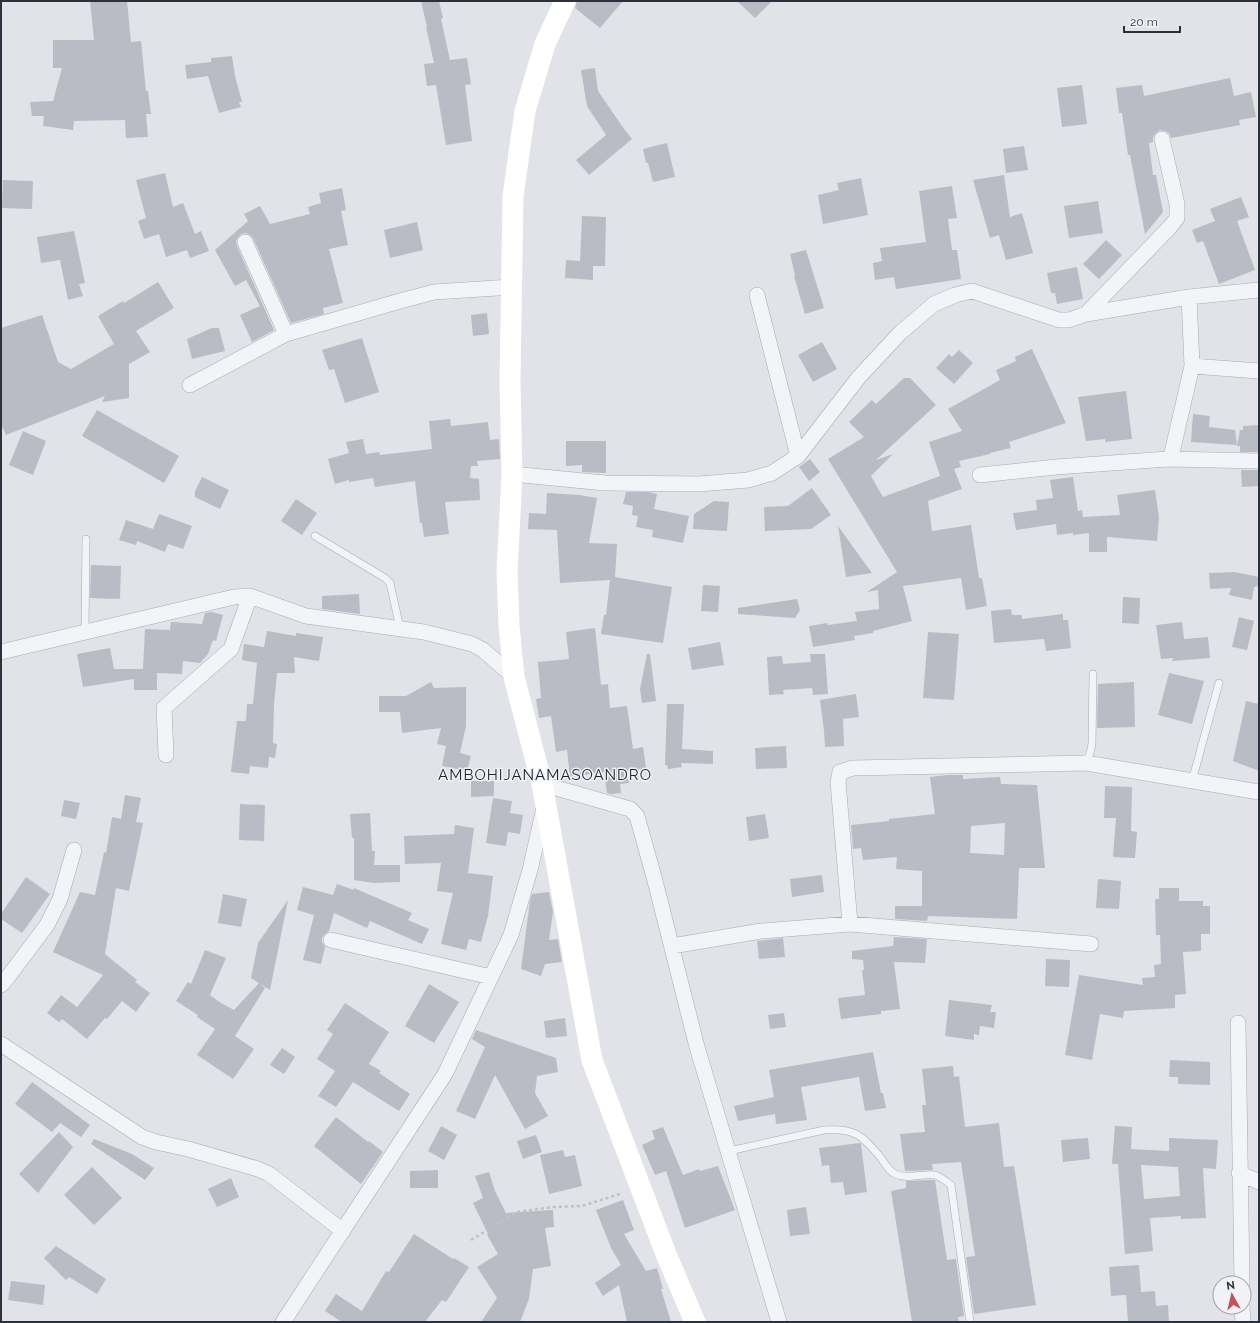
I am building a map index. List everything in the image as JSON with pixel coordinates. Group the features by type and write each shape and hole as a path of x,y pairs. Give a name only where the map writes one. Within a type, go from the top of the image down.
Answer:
{"street":[{"path":"565,1 545,44 525,111 513,196 510,381 512,474 507,572 514,677 544,793 592,1060 666,1254 695,1322"},
{"path":"1086,314 1177,218 1177,204 1162,139"},
{"path":"245,242 286,334"},
{"path":"190,385 286,334 434,292 512,287"},
{"path":"512,474 605,484 699,484 748,480 772,473 798,456 859,377 900,333 934,304 955,295 972,291 1059,320 1069,320 1086,314 1189,297 1259,290"},
{"path":"757,295 798,456"},
{"path":"1168,459 1171,457 1192,366 1189,297"},
{"path":"1192,366 1259,371"},
{"path":"980,475 1056,467 1168,459 1259,461"},
{"path":"1,652 234,596 250,596 306,616 424,632 472,644 482,650 514,677"},
{"path":"166,755 164,708 231,649 250,596"},
{"path":"850,924 838,782 840,772 853,768 1086,763 1259,792"},
{"path":"544,793 630,809 637,816 697,1047 779,1322"},
{"path":"283,1322 445,1074 511,935 530,870 544,793"},
{"path":"1,985 47,925 60,899 74,850"},
{"path":"672,946 761,931 850,924 1091,944"},
{"path":"331,940 491,977"},
{"path":"1238,1023 1239,1173 1242,1275"},
{"path":"1,1044 142,1137 156,1142 188,1148 269,1174 343,1231"},
{"path":"1239,1173 1259,1182"}],"lane":[{"path":"315,536 381,575 390,583 400,628"},
{"path":"85,633 86,539"},
{"path":"1086,763 1092,744 1093,674"},
{"path":"1192,781 1219,683"},
{"path":"728,1152 824,1130 838,1129 851,1132 864,1139 889,1169 896,1174 903,1176 936,1175 943,1179 951,1185 970,1322"}],"path":[{"path":"471,1240 517,1212 553,1207 582,1206 641,1188"}],"building":[{"path":"90,1 127,1 131,42 141,41 146,91 148,91 151,114 146,114 148,137 126,138 125,120 74,121 73,130 43,126 44,116 32,116 30,102 53,101 62,68 53,68 53,40 94,40"},
{"path":"421,1 439,1 443,18 441,19 450,60 467,58 471,84 465,85 472,141 446,145 436,85 427,86 424,64 434,63"},
{"path":"577,1 623,1 600,28 575,8"},
{"path":"737,1 772,1 755,18"},
{"path":"232,56 235,76 242,102 239,102 241,107 219,113 208,76 187,79 185,65 211,62 211,58"},
{"path":"595,68 598,91 632,139 589,175 576,160 606,135 587,106 581,70"},
{"path":"1230,78 1234,96 1251,92 1256,117 1239,120 1240,125 1171,138 1169,133 1165,131 1160,130 1156,133 1153,137 1153,142 1149,143 1153,175 1156,175 1163,212 1145,234 1130,155 1128,155 1122,113 1119,113 1116,88 1142,85 1144,96"},
{"path":"1082,85 1087,124 1062,127 1057,88"},
{"path":"667,143 675,177 653,182 643,149"},
{"path":"1024,146 1028,170 1006,173 1003,149"},
{"path":"165,173 173,207 183,203 195,234 201,231 209,251 190,258 187,250 166,257 159,234 144,239 138,221 146,218 136,180"},
{"path":"1004,175 1010,217 1022,213 1033,253 1006,260 999,235 990,238 973,180"},
{"path":"861,178 868,215 823,224 818,195 839,190 837,183"},
{"path":"3,180 33,181 32,209 2,208"},
{"path":"952,186 957,218 948,219 952,250 957,250 961,279 896,289 894,277 875,280 873,263 882,261 880,248 926,242 919,191"},
{"path":"342,188 346,210 341,211 348,245 329,249 343,303 323,308 324,314 291,323 253,238 246,233 241,234 238,237 236,241 237,246 274,330 252,342 240,315 260,306 246,280 235,286 215,250 248,221 244,214 260,206 270,224 310,214 308,207 321,203 319,193"},
{"path":"1241,197 1249,217 1237,221 1255,270 1219,284 1203,241 1197,243 1192,230 1215,221 1210,209"},
{"path":"1098,201 1103,233 1069,238 1064,206"},
{"path":"582,216 606,217 605,266 593,266 593,280 565,278 566,260 580,261"},
{"path":"417,222 423,250 390,258 384,230"},
{"path":"74,231 85,283 79,284 83,296 68,300 60,260 41,263 37,237"},
{"path":"1106,240 1122,255 1099,279 1083,264"},
{"path":"806,250 824,308 805,314 794,276 790,254"},
{"path":"1077,267 1083,299 1057,304 1055,293 1051,293 1047,273"},
{"path":"158,282 174,308 136,331 150,352 129,364 129,398 102,402 105,396 6,435 1,424 1,328 42,315 58,362 71,369 114,344 98,316 123,301 124,303"},
{"path":"487,313 489,334 473,336 471,315"},
{"path":"212,328 219,328 225,351 192,359 187,339"},
{"path":"362,338 379,392 345,403 334,369 329,370 322,350"},
{"path":"822,342 837,369 813,382 798,355"},
{"path":"1032,349 1066,423 1009,442 1011,448 959,461 961,467 954,469 962,489 928,501 932,531 971,525 979,578 982,578 987,606 966,610 961,578 903,586 912,621 873,631 873,633 854,636 855,640 813,647 809,626 857,621 855,612 879,609 878,590 867,592 897,572 828,459 864,437 849,422 872,400 876,404 904,378 910,378 936,405 876,460 893,454 871,476 883,497 940,476 929,442 962,431 948,409 1000,380 996,370 1016,361 1015,357"},
{"path":"959,350 973,363 954,384 936,368 949,354 952,357"},
{"path":"1126,391 1132,439 1105,442 1105,439 1086,441 1078,397"},
{"path":"97,410 179,456 164,483 82,436"},
{"path":"1193,414 1210,416 1209,427 1235,430 1237,445 1191,442"},
{"path":"450,419 451,426 488,422 490,440 499,439 500,459 477,461 478,466 471,466 470,478 479,479 480,500 445,502 449,534 424,537 422,523 420,523 415,481 375,487 373,478 349,482 349,480 335,484 328,459 349,453 346,442 363,439 366,454 379,452 380,455 432,449 429,421"},
{"path":"1259,425 1259,452 1240,452 1240,446 1237,446 1240,430 1243,430 1243,426"},
{"path":"23,431 46,441 33,475 9,465"},
{"path":"566,441 606,441 606,473 582,472 582,465 566,466"},
{"path":"810,459 820,472 809,481 799,467"},
{"path":"1241,470 1259,470 1259,486 1242,487"},
{"path":"202,477 229,490 220,509 195,497 195,491"},
{"path":"1073,477 1078,511 1082,510 1083,517 1120,515 1117,495 1155,490 1159,518 1157,541 1107,537 1107,552 1089,552 1089,533 1057,535 1056,524 1016,530 1013,513 1037,510 1036,500 1053,498 1050,480"},
{"path":"812,488 831,515 811,529 765,531 764,507 788,506"},
{"path":"626,492 648,492 657,494 654,509 689,516 683,543 652,537 653,530 636,527 638,516 632,515 633,506 623,504"},
{"path":"547,493 597,498 589,543 617,544 615,577 672,587 663,643 601,634 604,615 606,615 610,580 560,583 557,530 528,529 529,513 546,514"},
{"path":"296,499 317,513 302,535 281,521"},
{"path":"714,501 729,502 727,531 693,529 694,514"},
{"path":"159,514 192,526 183,549 168,544 165,552 137,541 136,545 119,540 126,520 153,529"},
{"path":"838,526 872,573 846,577"},
{"path":"91,565 121,566 120,599 90,598"},
{"path":"1234,572 1259,577 1259,586 1254,587 1252,600 1229,595 1231,588 1210,589 1209,573"},
{"path":"703,585 720,586 718,612 701,611"},
{"path":"359,594 360,614 322,609 322,596"},
{"path":"1123,597 1140,598 1139,624 1122,623"},
{"path":"797,599 800,610 795,618 738,614 738,608"},
{"path":"1011,609 1012,615 1022,615 1022,619 1063,614 1063,620 1068,620 1071,648 1046,651 1044,639 994,643 991,611"},
{"path":"212,612 223,615 216,641 213,640 208,654 200,663 183,661 182,674 157,673 157,690 134,690 134,679 83,687 77,654 110,648 114,669 143,669 145,629 170,630 171,622 202,624 205,613"},
{"path":"1239,617 1254,621 1247,650 1232,647"},
{"path":"1182,622 1184,639 1208,637 1210,658 1172,661 1173,658 1161,659 1156,625"},
{"path":"595,628 601,685 608,684 610,708 627,706 633,749 643,747 646,768 627,771 629,783 620,784 621,793 607,793 604,772 570,777 567,750 556,752 551,716 539,718 536,699 541,698 538,662 569,659 566,632"},
{"path":"267,631 296,636 296,633 323,637 319,661 294,657 295,673 277,673 273,743 277,744 275,758 269,757 268,768 250,766 249,774 231,772 237,721 246,721 247,704 253,704 257,663 242,660 244,644 264,647"},
{"path":"928,632 959,634 954,700 923,698"},
{"path":"720,642 724,665 692,670 688,648"},
{"path":"647,654 650,654 656,701 642,703 640,689"},
{"path":"810,654 825,654 828,694 813,695 812,688 783,690 784,694 769,695 767,657 782,656 783,664 811,662"},
{"path":"1169,673 1204,681 1192,724 1158,715"},
{"path":"431,682 434,688 466,687 466,726 460,753 471,756 467,771 442,766 446,746 437,744 441,728 402,733 400,712 379,712 379,696 406,696"},
{"path":"1134,682 1135,727 1097,728 1098,684"},
{"path":"856,694 859,717 843,719 844,746 825,747 820,700"},
{"path":"1246,701 1259,704 1259,771 1233,761"},
{"path":"667,704 684,704 682,749 713,751 713,764 681,763 682,767 668,769 667,765 665,765"},
{"path":"786,746 787,768 756,769 755,748"},
{"path":"963,775 963,779 1000,777 1001,784 1037,785 1045,868 1019,868 1017,919 928,916 927,921 895,919 895,906 922,906 922,871 896,869 897,857 863,860 861,848 853,849 851,825 935,814 930,777","holes":["1005,823 1004,855 970,853 971,826"]},
{"path":"471,781 494,781 494,796 471,797"},
{"path":"1105,786 1132,787 1131,831 1137,832 1135,858 1113,857 1116,818 1104,818"},
{"path":"125,795 141,798 136,822 143,823 129,891 116,888 105,954 137,980 135,982 150,993 136,1012 122,1001 87,1039 62,1019 59,1022 47,1013 61,995 77,1007 103,975 53,952 80,892 95,895 104,852 106,853 112,817 121,819"},
{"path":"493,798 512,801 510,813 523,815 520,834 508,832 506,846 486,843"},
{"path":"64,800 80,803 76,819 61,816"},
{"path":"240,804 265,805 264,841 239,840"},
{"path":"370,813 372,851 375,851 374,865 400,865 400,882 374,883 354,880 354,838 352,838 350,814"},
{"path":"765,814 769,838 749,841 746,817"},
{"path":"455,825 474,828 468,873 493,876 488,916 481,942 469,939 466,950 441,944 453,893 437,891 441,863 405,864 404,836 454,834"},
{"path":"822,875 824,892 792,897 790,879"},
{"path":"26,877 50,894 22,933 1,919 1,914"},
{"path":"1098,879 1121,881 1119,909 1096,908"},
{"path":"337,884 354,890 354,888 412,913 408,920 429,929 422,944 370,921 367,928 334,913 329,931 322,938 322,942 325,947 321,964 303,960 314,915 297,910 303,887 333,895"},
{"path":"1159,888 1179,888 1179,901 1203,901 1203,906 1210,906 1210,934 1201,934 1201,951 1183,952 1186,994 1175,995 1175,1008 1124,1011 1123,1018 1100,1014 1092,1060 1065,1055 1079,975 1143,985 1142,978 1155,977 1154,965 1161,964 1160,935 1156,935 1155,899 1159,899"},
{"path":"549,892 553,912 549,940 558,939 562,962 545,964 541,976 521,969 532,894"},
{"path":"223,894 247,899 241,927 218,923"},
{"path":"288,900 270,990 251,978 258,943"},
{"path":"894,937 927,939 925,963 894,962 900,1009 881,1011 881,1014 841,1019 838,998 865,995 862,970 864,970 863,960 852,959 852,951 893,946"},
{"path":"783,938 785,957 759,959 757,941"},
{"path":"205,950 226,958 210,995 221,1003 234,1010 259,983 265,988 235,1036 254,1049 233,1079 197,1055 215,1029 197,1017 198,1015 176,1001 188,982 191,984"},
{"path":"1046,959 1070,960 1069,987 1045,986"},
{"path":"429,984 459,1002 434,1043 405,1026"},
{"path":"949,1000 992,1005 990,1012 996,1012 994,1028 980,1026 979,1035 974,1034 974,1040 945,1036"},
{"path":"345,1003 389,1032 369,1064 381,1071 379,1073 410,1094 399,1111 353,1082 336,1107 318,1096 335,1071 317,1059 333,1034 327,1030"},
{"path":"784,1013 786,1027 770,1029 768,1015"},
{"path":"565,1018 567,1036 546,1038 544,1021"},
{"path":"476,1030 556,1058 558,1072 537,1076 535,1093 548,1116 525,1129 495,1075 475,1119 456,1111 485,1047 472,1039"},
{"path":"282,1048 295,1057 284,1074 270,1065"},
{"path":"873,1052 881,1093 883,1093 886,1108 865,1111 859,1077 801,1087 807,1120 776,1124 775,1114 738,1121 734,1106 774,1097 769,1070"},
{"path":"1170,1060 1210,1062 1210,1085 1178,1084 1178,1077 1169,1077"},
{"path":"953,1066 954,1077 959,1076 965,1127 999,1123 1004,1167 1014,1166 1036,1305 974,1314 966,1257 975,1256 961,1162 932,1164 933,1170 905,1171 900,1134 925,1132 922,1105 926,1105 922,1069"},
{"path":"32,1082 90,1125 81,1137 60,1123 52,1132 15,1104"},
{"path":"336,1117 383,1152 361,1184 314,1146"},
{"path":"441,1126 457,1135 444,1160 428,1151"},
{"path":"1115,1126 1132,1127 1131,1149 1169,1151 1169,1138 1218,1140 1216,1169 1203,1168 1206,1218 1181,1219 1181,1216 1150,1218 1153,1251 1125,1254 1118,1164 1112,1164","holes":["1141,1165 1178,1167 1180,1196 1144,1199"]},
{"path":"663,1127 683,1175 699,1169 700,1171 718,1166 735,1210 685,1228 666,1171 655,1175 642,1145 655,1139 652,1131"},
{"path":"59,1132 73,1147 38,1193 19,1174"},
{"path":"536,1135 542,1152 523,1159 517,1141"},
{"path":"1088,1138 1090,1159 1063,1162 1061,1140"},
{"path":"94,1139 132,1154 154,1168 145,1180 91,1144"},
{"path":"860,1143 867,1192 845,1195 843,1182 831,1183 829,1165 822,1166 819,1148"},
{"path":"563,1150 565,1157 575,1155 582,1186 549,1194 540,1155"},
{"path":"92,1167 122,1198 94,1225 64,1195"},
{"path":"438,1170 438,1188 410,1188 410,1171"},
{"path":"489,1172 495,1191 506,1213 553,1210 554,1227 545,1228 551,1266 533,1269 529,1299 520,1322 481,1322 497,1298 477,1267 498,1254 487,1235 488,1234 473,1203 483,1198 475,1176"},
{"path":"231,1178 239,1197 217,1207 208,1189"},
{"path":"935,1180 947,1260 956,1259 964,1316 958,1317 959,1322 912,1322 891,1191 906,1188 906,1181"},
{"path":"623,1200 634,1230 624,1234 646,1271 657,1268 663,1289 661,1289 671,1322 627,1322 619,1285 603,1296 595,1283 621,1265 611,1248 596,1210"},
{"path":"806,1207 810,1234 790,1236 787,1210"},
{"path":"414,1234 453,1259 454,1258 469,1267 446,1302 442,1300 425,1322 342,1322 325,1311 336,1294 362,1311 386,1271 389,1272"},
{"path":"56,1246 106,1279 97,1294 69,1277 66,1280 44,1258"},
{"path":"1139,1265 1141,1292 1155,1291 1156,1306 1168,1305 1169,1322 1128,1322 1126,1295 1111,1296 1109,1267"},
{"path":"11,1281 45,1285 43,1305 8,1300"}],"district":[{"name":"AMBOHIJANAMASOANDRO","path":"545,775"}]}
